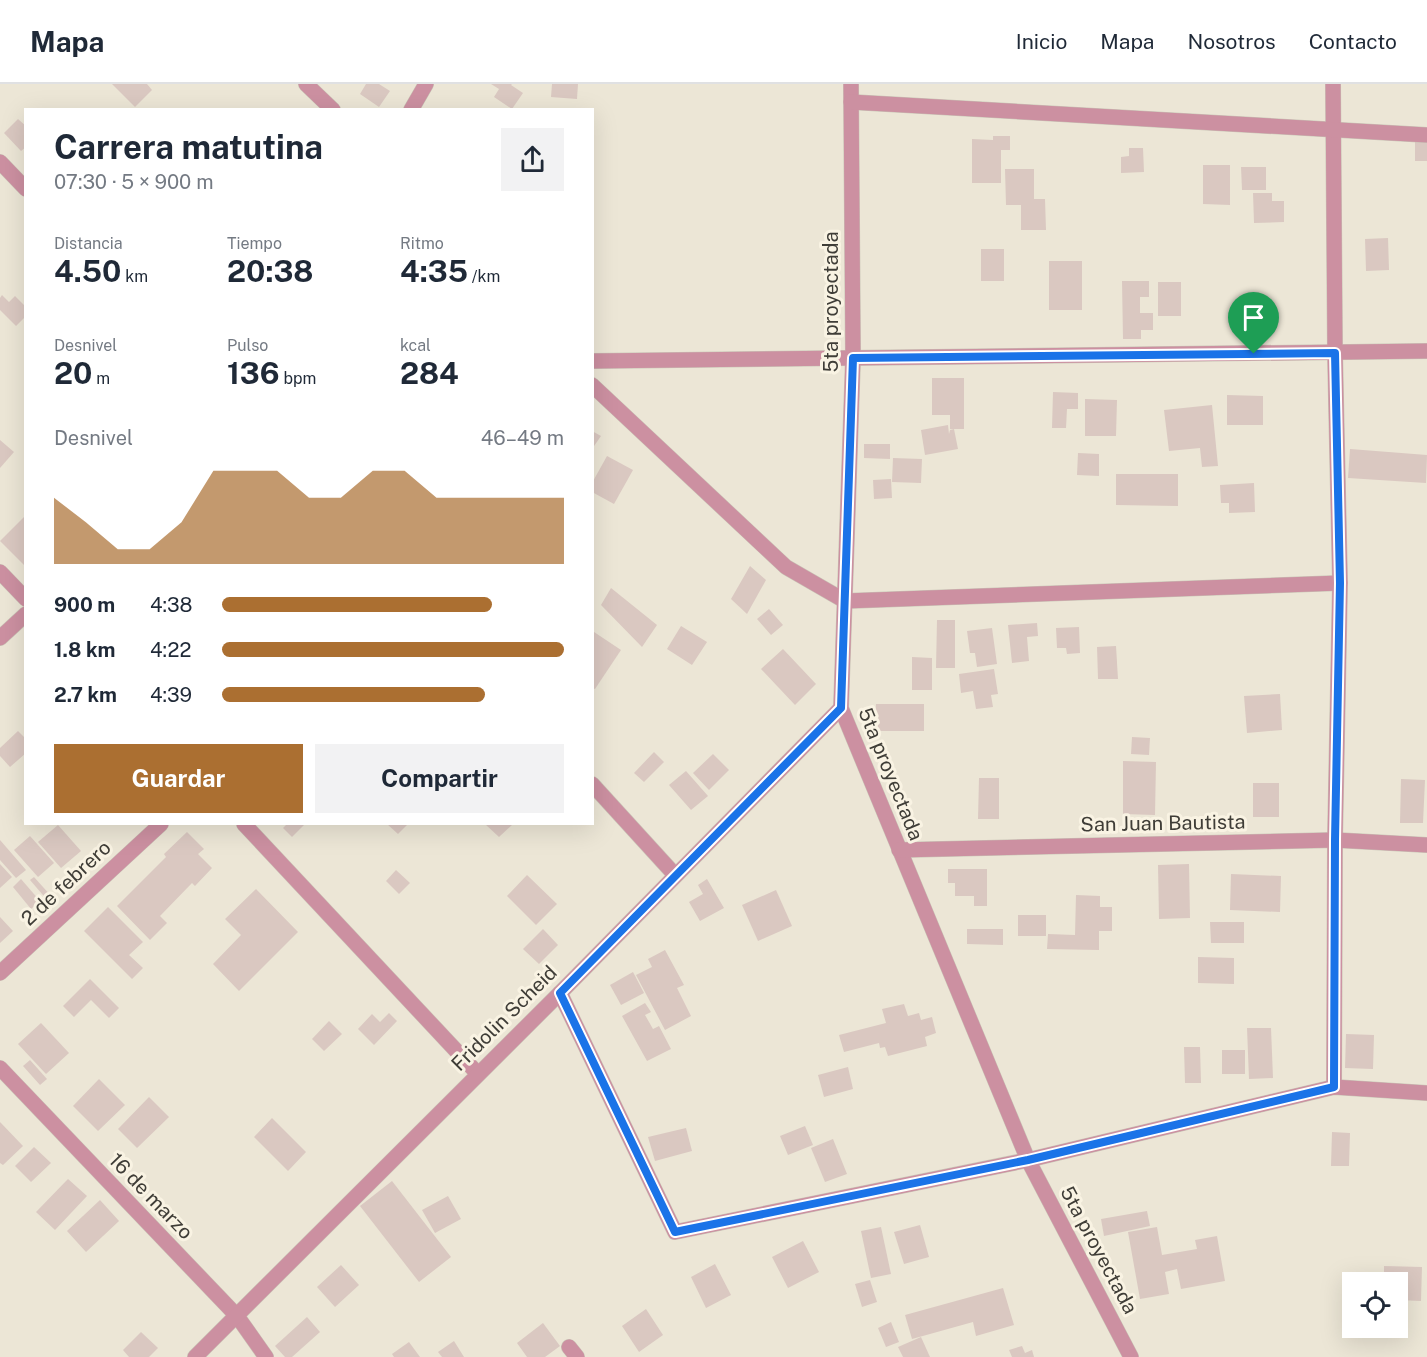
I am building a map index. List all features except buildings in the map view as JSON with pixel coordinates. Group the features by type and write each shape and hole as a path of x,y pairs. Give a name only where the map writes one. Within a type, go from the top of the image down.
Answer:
{"street":[{"path":"306,84 331,108"},
{"path":"412,108 426,84"},
{"name":"5ta proyectada","path":"851,84 853,358 841,708 1028,1160 1131,1357"},
{"path":"1333,84 1340,583 1335,840 1334,1087"},
{"path":"851,102 1427,135"},
{"path":"0,162 24,187"},
{"path":"594,361 1427,351"},
{"path":"594,387 786,567 846,601 1340,583"},
{"path":"0,572 24,597"},
{"path":"0,638 24,616"},
{"name":"Fridolin Scheid","path":"195,1357 560,993 841,708"},
{"path":"594,785 675,875"},
{"name":"2 de febrero","path":"0,973 160,825"},
{"path":"245,825 477,1074"},
{"name":"San Juan Bautista","path":"900,850 1335,840 1427,845"},
{"path":"560,993 675,1232 1028,1160 1334,1087 1427,1093"},
{"name":"16 de marzo","path":"0,1068 237,1316 266,1357"}],"route":[{"path":"1335,353 1340,583 1335,840 1334,1087 1028,1160 675,1232 560,993 841,708 853,358 1254,354 1335,353"}]}
